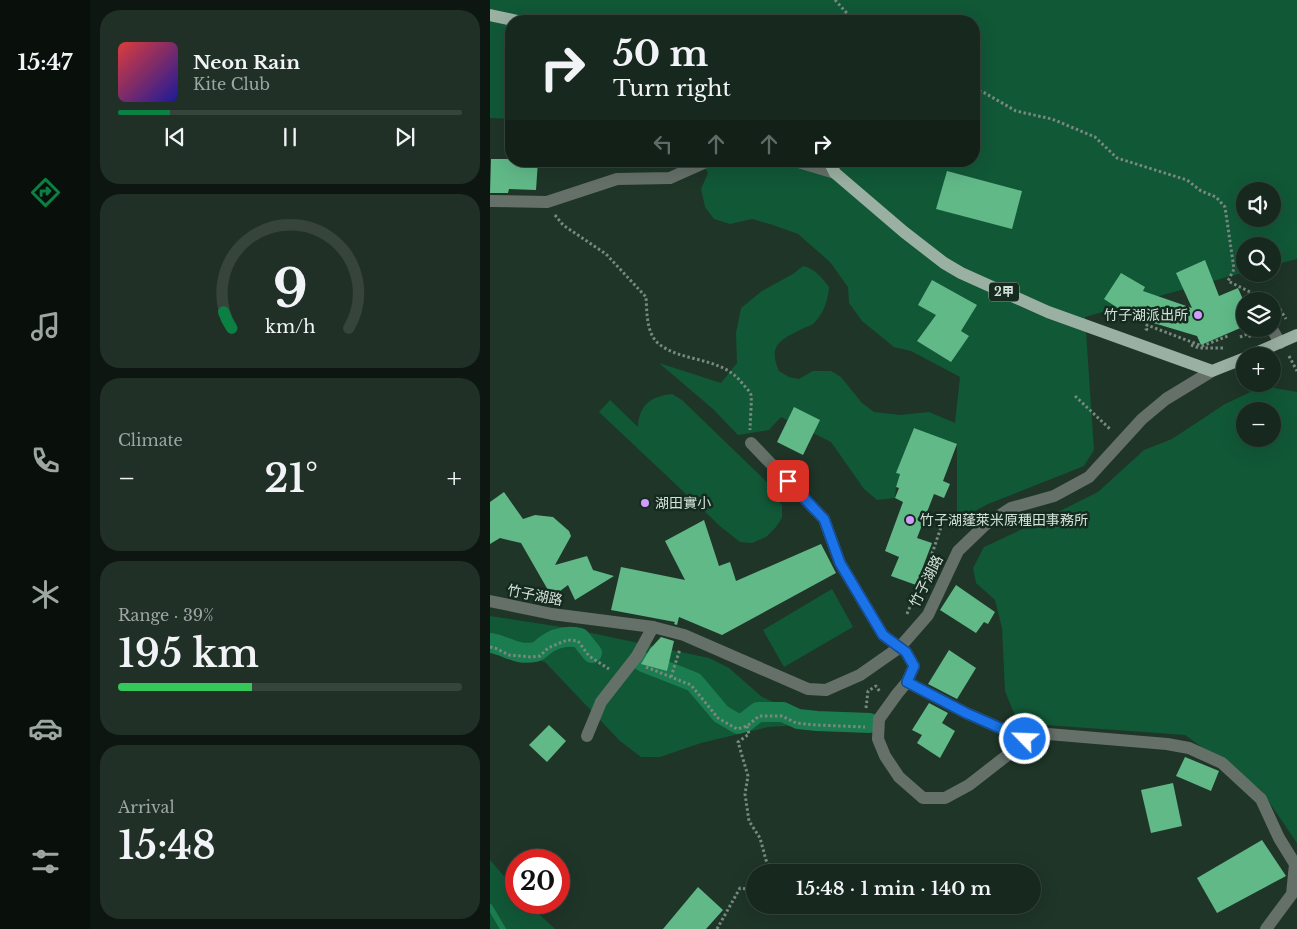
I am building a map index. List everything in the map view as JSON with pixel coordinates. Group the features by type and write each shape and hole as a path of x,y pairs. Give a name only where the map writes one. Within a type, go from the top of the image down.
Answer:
{"main road":[{"path":"490,15 505,18"},
{"name":"2甲","path":"832,167 835,173 904,232 944,263 961,273 1048,312 1212,372"},
{"path":"1270,347 1297,335"},
{"name":"竹子湖路","path":"1212,372 1236,362"}],"street":[{"path":"490,201 547,202 617,179 670,178 695,167"},
{"path":"816,167 835,173"},
{"path":"1277,337 1280,343"},
{"name":"竹子湖路","path":"490,601 552,614 653,627 684,635 808,689 826,690 860,675 900,647 928,615 958,551 985,525 1011,508 1054,496 1089,477 1142,419 1166,399 1212,372"},
{"path":"751,443 824,519 840,563 883,635 906,652 914,666 907,682 896,694 879,719 878,739 885,756 899,777 923,798 945,798 969,785 1014,750 1025,739 1048,734 1167,744 1189,748 1222,763 1262,799 1279,838 1294,864 1292,894 1266,929"},
{"path":"587,736 601,702 637,656 653,627"},
{"path":"907,682 966,713 1025,739"}],"path":[{"path":"835,0 849,15"},
{"path":"980,92 1016,110 1052,119 1094,137 1117,158 1187,180 1201,192 1216,197 1225,207 1234,269 1228,281 1247,292"},
{"path":"547,202 552,212 563,225 606,254 646,297 647,319 658,344 678,353 723,367 738,377 751,395 751,443"},
{"path":"1281,311 1286,319"},
{"path":"1228,336 1202,346 1147,325 1146,329 1199,348 1225,348 1233,345"},
{"path":"1246,340 1251,337"},
{"path":"1211,348 1220,344"},
{"path":"1289,356 1297,371"},
{"path":"1075,396 1110,430"},
{"path":"902,619 907,614 934,551 945,515 967,523 973,517"},
{"path":"672,675 684,635"},
{"path":"490,647 509,655 531,657 540,656 548,648 567,640 578,641 589,656 620,677"},
{"path":"642,666 672,675 692,685 718,718 737,729 746,726 759,716 782,716 796,723 865,727"},
{"path":"866,714 868,691 876,686 879,692 885,689"},
{"path":"746,726 749,734 738,742 748,776 745,794 749,821 760,838 768,864"},
{"path":"717,929 740,888 746,889"}],"green space":[{"path":"490,0 1297,0 1297,259 1281,263 1281,237 1236,237 1236,275 1085,317 1094,450 1084,466 988,504 964,517 957,515 957,445 914,428 897,472 900,474 895,498 877,500 864,489 831,442 781,417 769,430 738,435 713,409 659,363 721,383 737,363 736,333 741,308 762,291 793,274 803,266 808,267 815,271 829,287 828,297 823,311 814,323 783,339 776,348 776,362 779,371 789,377 799,379 813,371 831,371 841,377 862,403 874,412 900,415 929,412 955,423 960,377 911,351 894,347 862,321 849,303 848,287 830,262 798,234 752,219 730,224 714,219 705,207 701,189 708,173 705,167 980,167 980,15 505,15 505,119 490,118"},
{"path":"1281,389 1297,392 1297,843 1261,790 1185,735 1018,723 1005,691 1002,628 995,600 976,583 973,568 984,547 1098,492 1144,450 1172,439 1225,404 1250,392 1281,392"},
{"path":"672,394 682,400 772,487 782,506 782,518 766,537 752,543 740,542 721,527 599,412 610,400 638,427 641,413 648,403 658,397"},
{"path":"832,589 853,627 784,667 763,630"},
{"path":"490,616 568,628 709,658 729,668 762,697 782,706 833,723 768,727 701,743 660,757 641,757 620,741 545,662 496,650 490,651"},
{"path":"490,860 505,877 505,914 539,914 555,929 490,929"}],"building":[{"path":"491,159 505,159 505,167 538,167 536,190 509,189 508,193 490,193"},
{"path":"947,171 1022,191 1012,229 936,209"},
{"path":"1205,260 1219,296 1238,288 1240,292 1236,292 1236,330 1201,345 1197,336 1130,316 1104,299 1121,273 1145,287 1143,291 1192,308 1176,273"},
{"path":"932,280 977,305 961,331 969,336 951,362 917,341 936,315 918,305"},
{"path":"794,407 820,420 803,455 777,442"},
{"name":"竹子湖蓬萊米原種田事務所","path":"914,428 957,444 943,481 950,484 944,498 934,494 917,538 932,543 916,585 891,576 899,557 885,551 903,502 895,498 899,488 896,487 900,474 896,473"},
{"path":"504,492 523,519 535,515 553,517 569,531 571,536 555,565 587,556 593,570 614,576 575,600 568,585 552,597 521,543 500,538 490,544 490,502"},
{"path":"704,520 719,566 730,562 736,581 821,544 836,573 722,635 679,617 677,625 674,624 675,622 611,610 621,567 685,580 665,541"},
{"path":"956,585 995,612 988,624 984,622 976,633 940,610"},
{"path":"661,637 674,641 667,671 641,664 650,649"},
{"path":"949,650 976,668 957,699 928,684"},
{"path":"929,703 948,713 942,723 955,731 940,758 917,743 922,735 912,730"},
{"path":"549,725 566,741 547,762 529,745"},
{"path":"1185,757 1219,771 1211,791 1176,776"},
{"path":"1173,783 1182,826 1151,833 1141,790"},
{"path":"1262,840 1286,876 1217,913 1197,878"},
{"path":"698,887 723,910 706,929 663,929"}],"waterway":[{"path":"490,643 522,653 528,653 538,651 557,639 575,637 580,638 592,653"},
{"path":"643,662 694,682 721,714 738,724 745,722 758,712 783,712 798,719 817,721 870,723"},
{"path":"490,907 503,929"}],"place":[{"name":"竹子湖派出所","path":"1198,315"},
{"name":"湖田實小","path":"645,503"},
{"name":"竹子湖蓬萊米原種田事務所","path":"910,520"}],"route":[{"path":"788,481 824,519 840,563 883,635 906,652 914,666 907,682 966,713 1025,739"}]}
